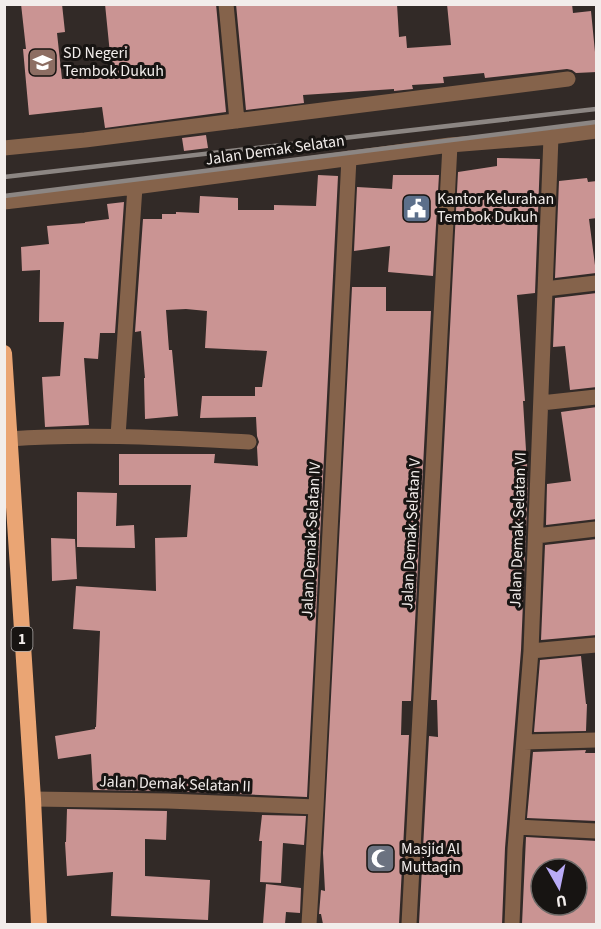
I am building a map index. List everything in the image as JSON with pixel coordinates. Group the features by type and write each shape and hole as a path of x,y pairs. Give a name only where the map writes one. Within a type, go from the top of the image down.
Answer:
{"highway":[{"name":"1","path":"4,353 39,924"}],"street":[{"path":"226,4 237,121"},
{"path":"4,148 85,140 568,79"},
{"name":"Jalan Demak Selatan","path":"4,202 450,145 597,131"},
{"name":"Jalan Demak Selatan VI","path":"512,924 531,651 551,136"},
{"name":"Jalan Demak Selatan V","path":"408,924 450,145"},
{"name":"Jalan Demak Selatan IV","path":"309,924 349,158"},
{"path":"118,436 135,187"},
{"path":"545,289 597,283"},
{"path":"541,403 597,397"},
{"path":"9,439 42,436 118,436 249,442"},
{"path":"536,536 597,529"},
{"path":"531,651 597,645"},
{"path":"524,742 597,740"},
{"name":"Jalan Demak Selatan II","path":"33,799 168,801 316,807"},
{"path":"517,827 597,831"}],"building":[{"path":"21,4 62,4 65,32 57,33 62,79 112,74 105,4 216,4 226,112 105,128 102,107 29,115"},
{"path":"236,4 397,4 399,37 406,36 407,48 451,45 447,4 572,4 573,13 591,11 595,52 597,52 597,72 576,73 567,69 485,78 484,73 443,77 444,83 412,85 413,89 303,95 304,103 246,110"},
{"path":"206,135 208,148 184,151 182,138"},
{"path":"497,158 540,159 535,293 517,295 528,483 521,650 505,848 502,924 419,924 429,736 438,737 437,700 431,700 458,172 497,166"},
{"path":"318,175 338,176 307,797 93,790 91,754 58,759 55,736 96,727 100,631 73,629 76,586 156,591 155,538 187,537 191,485 119,485 119,454 215,454 214,463 258,466 259,442 256,417 200,418 202,396 255,396 255,387 262,387 267,351 205,348 207,311 166,310 178,416 145,419 145,378 141,331 135,332 143,219 162,219 162,214 176,214 176,212 199,213 200,196 238,198 238,210 274,210 274,205 316,206"},
{"path":"393,175 439,175 433,276 388,272 390,246 354,251 357,187 392,189"},
{"path":"587,178 588,182 597,181 597,218 589,219 596,273 555,278 559,181"},
{"path":"124,202 115,333 100,333 98,359 84,358 89,425 45,427 42,377 60,376 64,322 39,322 40,270 22,271 21,247 49,244 47,226 109,219 107,204"},
{"path":"352,287 386,287 386,311 431,311 411,701 402,701 401,735 409,735 399,924 323,924 321,914 319,914 321,890 325,891 323,853"},
{"path":"597,293 597,387 570,390 565,346 553,347 555,298"},
{"path":"597,407 597,519 546,525 547,484 571,481 561,412"},
{"path":"77,492 117,493 116,526 134,525 135,548 77,547"},
{"path":"51,538 75,539 77,579 52,581"},
{"path":"597,539 597,635 541,640 545,545"},
{"path":"581,656 587,704 586,731 534,732 540,660"},
{"path":"586,750 585,753 597,753 597,821 527,818 533,752"},
{"path":"67,809 167,811 166,840 145,839 145,876 210,880 208,920 111,916 113,872 67,876 65,842"},
{"path":"262,815 306,816 304,845 283,843 281,883 260,882 262,841 259,841"},
{"path":"526,837 597,841 597,924 522,924"},
{"path":"266,884 301,888 300,913 286,912 285,924 263,924"}],"railway":[{"path":"4,177 596,109"},
{"path":"4,196 596,122"}],"place":[{"name":"SD Negeri Tembok Dukuh","path":"42,62"},
{"name":"Kantor Kelurahan Tembok Dukuh","path":"416,208"},
{"name":"Masjid Al Muttaqin","path":"380,858"}]}
